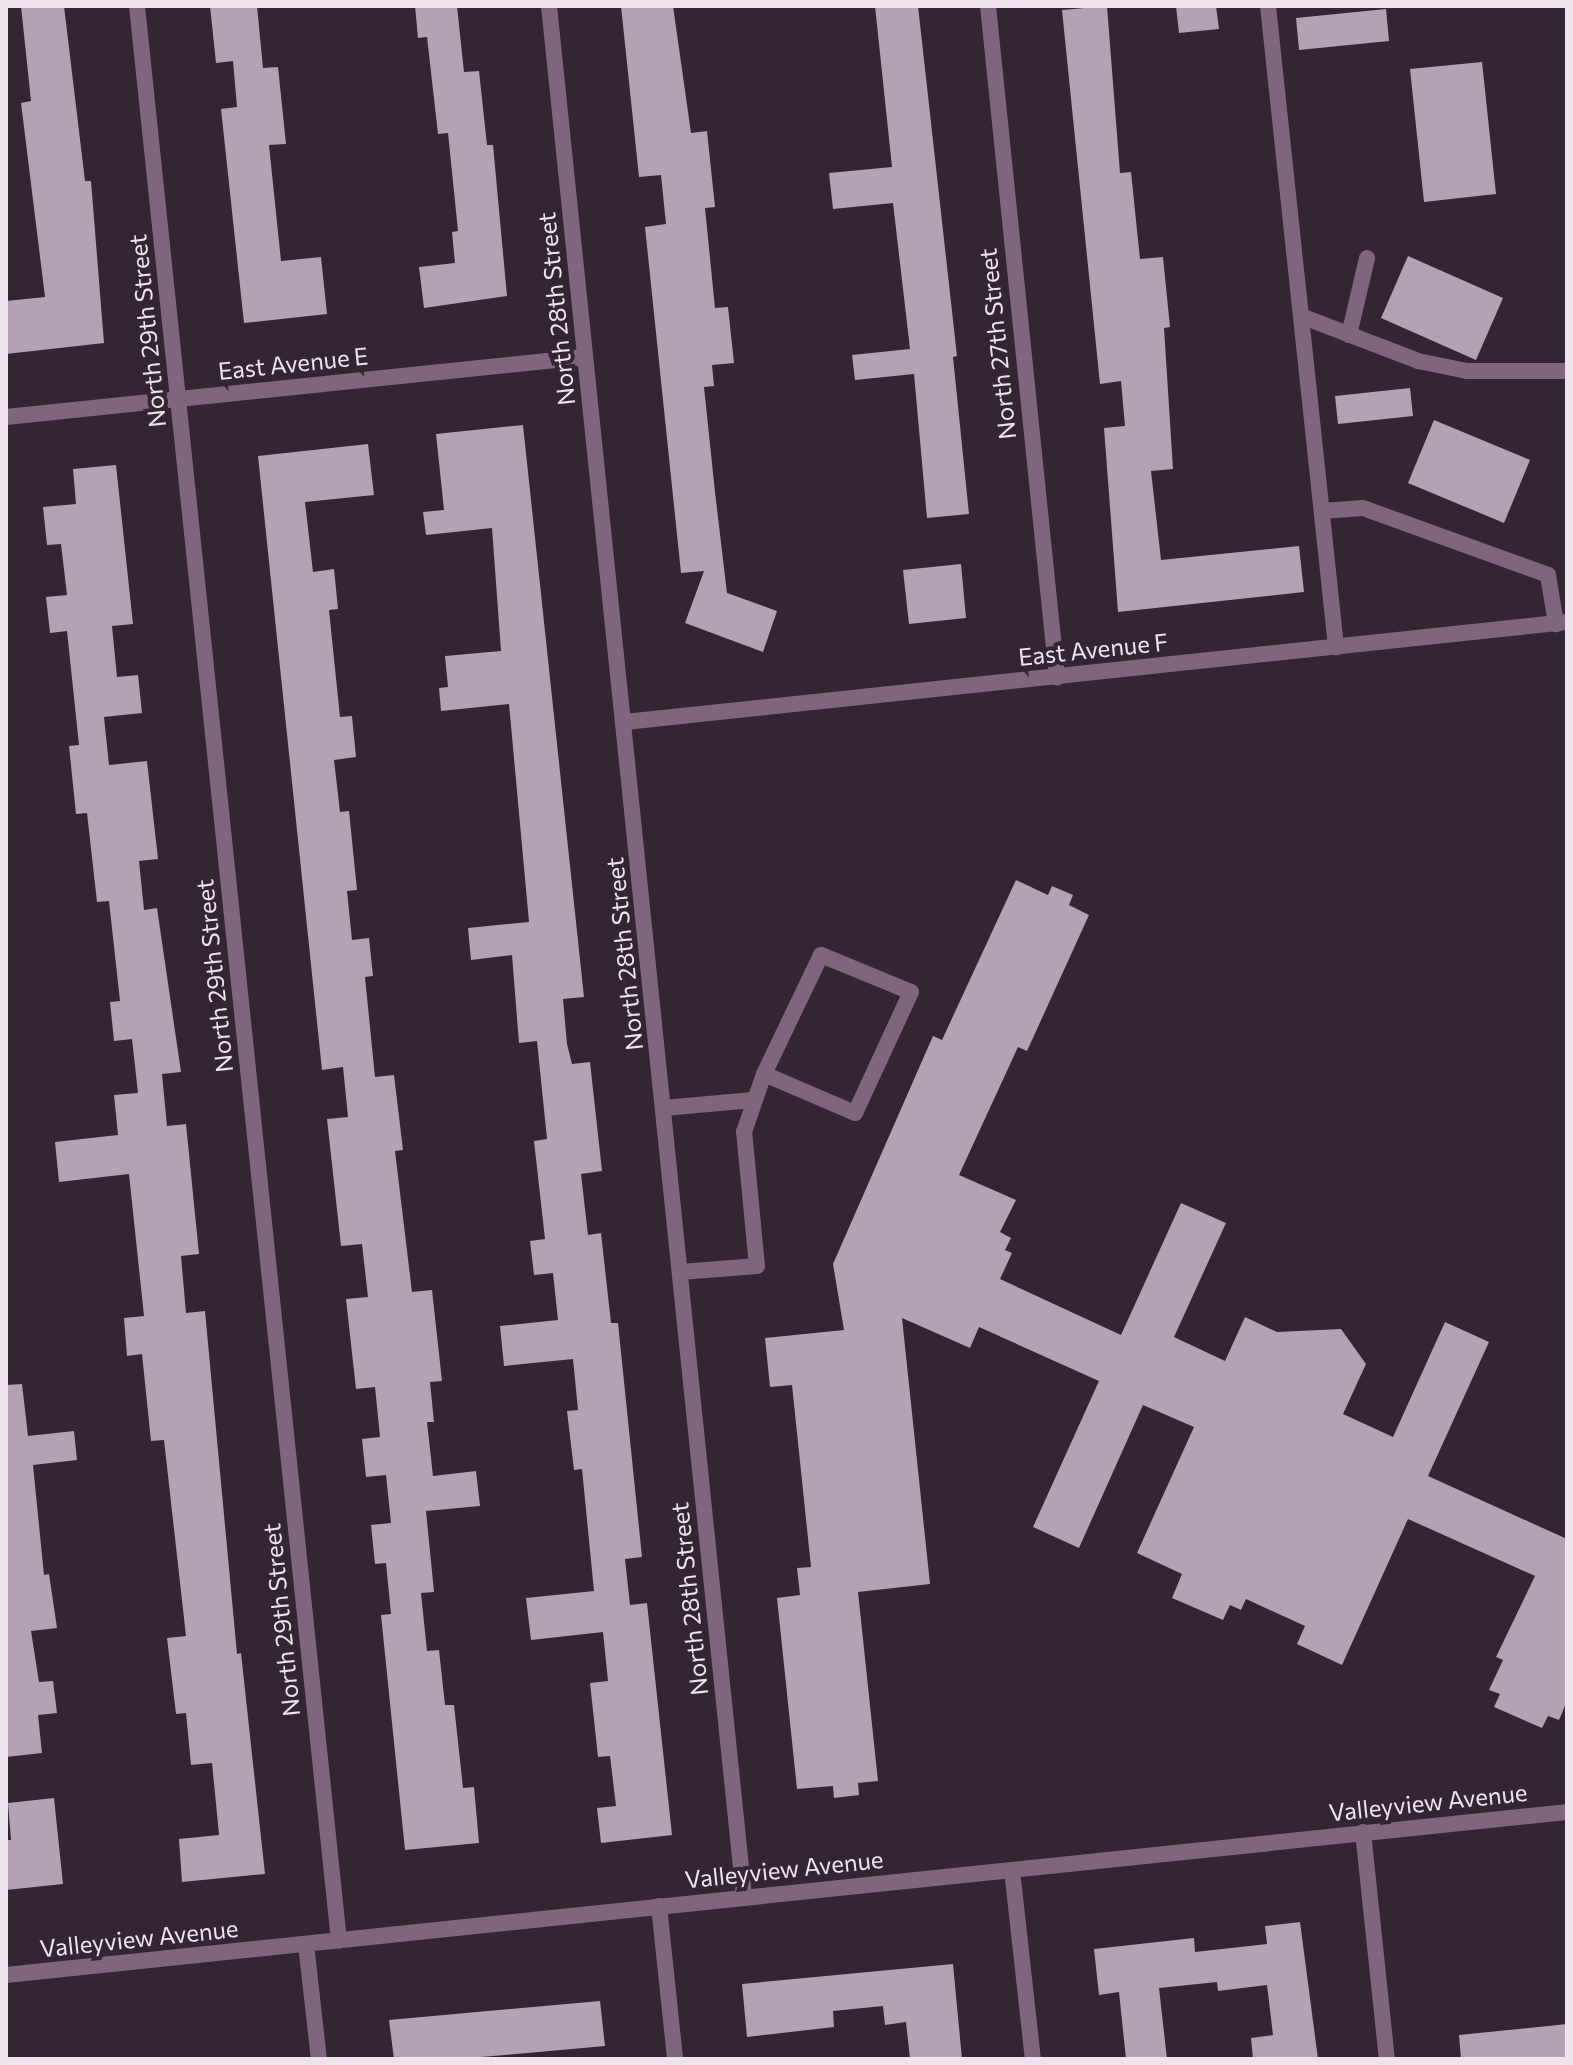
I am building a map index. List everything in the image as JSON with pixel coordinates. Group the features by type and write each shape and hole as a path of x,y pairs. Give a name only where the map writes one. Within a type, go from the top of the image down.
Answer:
{"street":[{"name":"North 29th Street","path":"137,6 339,1940"},
{"name":"North 28th Street","path":"549,6 744,1897"},
{"name":"North 27th Street","path":"988,6 1057,677"},
{"path":"1268,6 1336,647"},
{"path":"1349,335 1367,258"},
{"path":"1301,316 1418,361 1467,371 1567,371"},
{"name":"East Avenue E","path":"6,417 585,357"},
{"path":"1322,511 1363,508 1548,575 1561,623"},
{"name":"East Avenue F","path":"625,722 1561,623"},
{"path":"681,1272 757,1266 744,1132 764,1074 821,955 911,992 855,1113 764,1074"},
{"path":"664,1108 753,1100"},
{"name":"Valleyview Avenue","path":"6,1975 1567,1812"},
{"path":"1363,1832 1387,2059"},
{"path":"1012,1870 1033,2059"},
{"path":"659,1906 675,2059"},
{"path":"306,1944 319,2059"}],"building":[{"path":"21,6 64,6 85,181 91,181 104,343 6,354 6,301 45,297 21,103 31,101"},
{"path":"210,6 257,6 263,68 278,67 286,144 269,145 281,261 321,257 327,314 244,323 221,109 237,107 233,61 216,63"},
{"path":"415,6 457,6 464,72 479,71 487,145 493,145 507,296 424,308 419,267 455,263 452,232 458,231 448,133 438,134 427,37 418,38"},
{"path":"621,6 673,6 691,133 707,131 715,207 705,208 715,308 728,307 734,363 712,365 714,386 704,387 715,492 727,593 777,611 763,652 685,623 704,571 681,573 645,227 666,224 661,175 639,177"},
{"path":"875,6 918,6 957,356 953,357 969,514 927,518 914,374 855,380 852,355 910,349 893,203 833,209 829,173 892,167"},
{"path":"1107,6 1120,173 1131,172 1140,259 1163,257 1170,327 1164,328 1173,469 1151,471 1161,560 1299,546 1304,592 1118,612 1104,428 1125,426 1121,381 1100,384 1062,10"},
{"path":"1176,6 1216,6 1219,29 1179,33"},
{"path":"1386,9 1389,41 1299,50 1296,18"},
{"path":"1482,62 1496,194 1424,202 1410,69"},
{"path":"1408,256 1503,298 1476,360 1381,318"},
{"path":"1410,388 1413,416 1338,424 1335,396"},
{"path":"1434,420 1530,460 1504,523 1408,483"},
{"path":"523,425 584,997 563,999 567,1044 572,1064 590,1062 602,1171 581,1174 588,1235 601,1233 611,1323 618,1323 642,1557 625,1559 630,1605 647,1603 672,1835 601,1843 597,1808 616,1806 610,1756 598,1757 590,1683 608,1681 603,1632 531,1640 526,1598 594,1591 582,1469 574,1470 567,1411 578,1410 573,1359 504,1366 500,1326 558,1320 553,1273 534,1275 530,1241 545,1239 534,1141 547,1139 537,1041 519,1043 512,955 471,960 468,928 529,922 509,704 441,711 439,688 448,687 445,656 501,651 492,528 426,535 423,512 444,510 436,434"},
{"path":"368,444 374,495 305,502 313,572 334,569 338,609 329,610 340,717 352,716 356,757 334,760 340,812 349,811 357,890 347,891 352,940 369,938 373,976 365,977 375,1077 394,1075 403,1150 395,1151 412,1292 432,1290 442,1381 430,1382 434,1422 427,1422 433,1476 476,1471 480,1506 426,1511 434,1592 421,1593 427,1651 439,1650 445,1705 454,1705 463,1788 474,1787 479,1843 405,1850 381,1615 391,1614 386,1563 375,1564 371,1525 391,1523 386,1475 366,1477 362,1439 380,1437 375,1387 356,1389 346,1299 368,1297 362,1244 341,1246 327,1119 348,1117 343,1067 322,1070 258,456"},
{"path":"116,465 133,624 112,626 117,677 138,675 142,713 104,717 109,765 147,761 158,859 139,861 144,910 157,908 181,1072 162,1074 167,1126 186,1124 199,1254 181,1256 186,1313 205,1311 237,1654 241,1653 265,1874 182,1882 179,1839 219,1835 212,1763 191,1765 186,1713 176,1714 167,1638 186,1636 164,1440 151,1441 142,1354 127,1356 124,1318 144,1316 129,1174 59,1182 55,1142 118,1135 114,1095 138,1093 132,1039 114,1041 110,1002 120,1001 109,901 97,902 87,813 76,814 69,746 79,745 67,631 50,633 46,597 67,595 61,544 47,545 43,507 76,504 73,469"},
{"path":"961,564 966,618 909,624 903,570"},
{"path":"1016,880 1048,895 1052,886 1073,895 1069,905 1089,915 1027,1051 1018,1047 959,1175 1016,1200 1000,1232 1011,1238 1005,1250 1012,1253 1000,1279 1121,1335 1181,1203 1226,1223 1174,1337 1225,1361 1245,1317 1277,1332 1341,1329 1366,1364 1343,1414 1393,1437 1445,1322 1489,1342 1428,1476 1567,1539 1567,1701 1559,1720 1548,1716 1542,1728 1494,1707 1500,1694 1489,1690 1503,1660 1496,1657 1535,1576 1408,1519 1342,1665 1297,1644 1305,1626 1246,1599 1241,1610 1230,1605 1223,1620 1172,1598 1182,1574 1137,1553 1194,1427 1143,1405 1079,1548 1033,1527 1099,1381 979,1327 970,1348 902,1318 930,1584 858,1592 878,1781 858,1783 859,1795 834,1798 833,1786 797,1789 777,1598 800,1595 797,1568 811,1567 792,1385 770,1387 765,1338 844,1330 833,1264 933,1036 942,1040"},
{"path":"22,1384 28,1436 74,1431 77,1460 33,1465 44,1575 49,1574 57,1628 31,1631 39,1682 53,1681 57,1713 38,1715 42,1753 6,1757 6,1385"},
{"path":"54,1798 63,1884 6,1890 6,1840 11,1840 8,1803"},
{"path":"1300,1922 1318,2059 1253,2059 1251,2038 1273,2035 1267,1985 1218,1991 1217,1982 1159,1988 1167,2059 1126,2059 1119,1992 1099,1995 1094,1949 1194,1938 1195,1952 1267,1944 1265,1926"},
{"path":"953,1964 962,2059 910,2059 906,2022 885,2025 883,2006 833,2011 834,2027 747,2037 742,1984"},
{"path":"600,2001 605,2046 459,2059 394,2059 389,2020"},
{"path":"1567,2024 1567,2059 1461,2059 1459,2035"}]}
